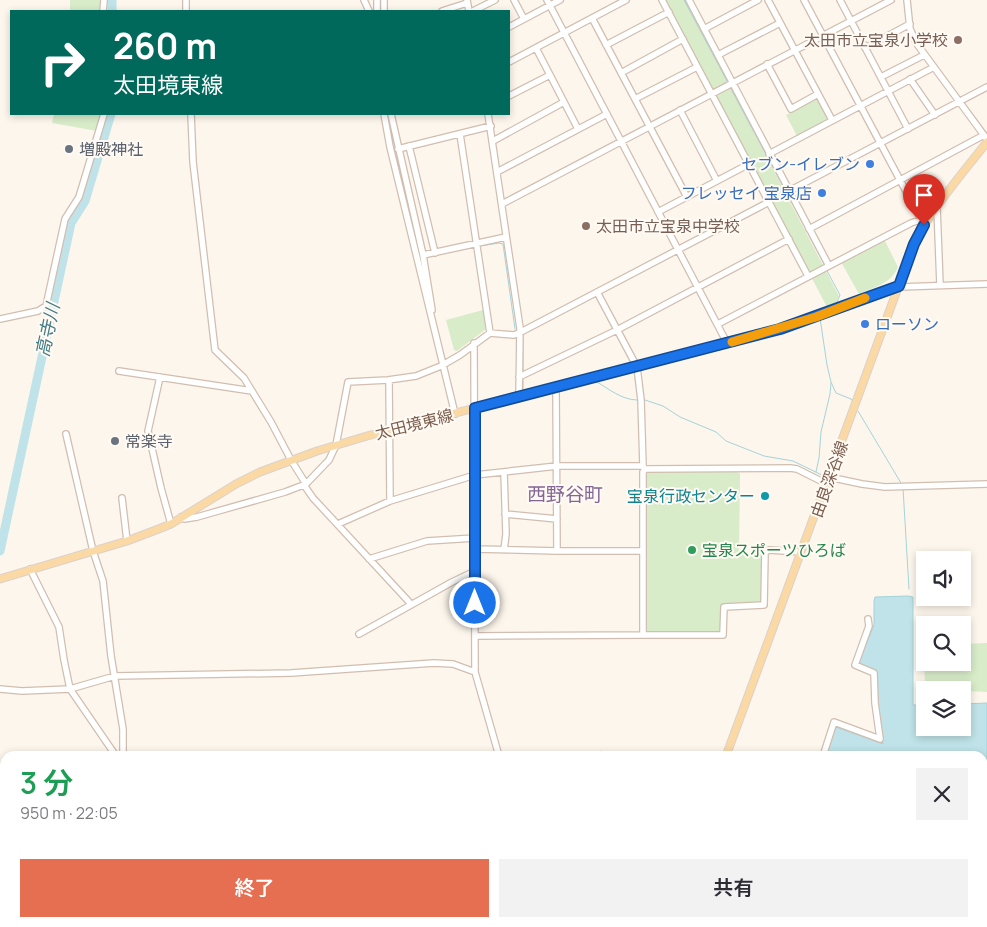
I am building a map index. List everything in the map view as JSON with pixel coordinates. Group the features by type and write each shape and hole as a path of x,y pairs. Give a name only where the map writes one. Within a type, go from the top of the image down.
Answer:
{"main road":[{"name":"由良深谷線","path":"728,751 922,222 937,206 986,139"},
{"name":"太田境東線","path":"0,579 127,541 171,524 236,484 260,472 336,445 780,329 899,286"}],"street":[{"path":"475,10 495,0"},
{"path":"514,0 524,19"},
{"path":"510,26 549,3 560,0"},
{"path":"510,61 626,0"},
{"path":"662,0 808,276"},
{"path":"704,29 758,0"},
{"path":"768,0 832,120"},
{"path":"718,324 911,223 922,222 804,0"},
{"path":"840,0 908,129"},
{"path":"502,204 891,0"},
{"path":"809,229 900,181 986,139 913,37 907,0"},
{"path":"691,1 732,83 829,266"},
{"path":"445,10 467,2"},
{"path":"549,3 728,343"},
{"path":"606,45 669,12"},
{"path":"592,18 687,197"},
{"path":"718,55 780,23"},
{"path":"866,48 910,24"},
{"path":"621,73 682,39"},
{"path":"536,48 578,129"},
{"path":"881,77 924,54"},
{"path":"767,64 791,109 818,94"},
{"path":"635,99 697,67"},
{"path":"769,154 934,67"},
{"path":"510,95 550,75"},
{"path":"910,79 935,114"},
{"path":"789,191 987,87"},
{"path":"493,140 564,102"},
{"path":"680,110 717,181"},
{"path":"497,172 607,114"},
{"path":"0,319 38,311 46,306 65,219 79,196 104,115"},
{"path":"191,115 194,170 215,350 244,378 313,498 411,604"},
{"path":"384,115 390,147 455,414"},
{"path":"391,115 423,255 442,362"},
{"path":"488,115 516,300 519,333 520,398"},
{"path":"398,149 490,126"},
{"path":"460,134 490,333"},
{"path":"409,146 434,253"},
{"path":"658,212 749,164"},
{"path":"181,517 184,519 197,517 285,492 305,484 329,460 336,445 348,382 390,380 416,376 460,355 490,333 514,335 519,333 769,202"},
{"path":"937,206 940,285"},
{"path":"423,255 506,237"},
{"path":"519,377 617,330 789,239"},
{"path":"899,286 987,284"},
{"path":"597,292 637,367 645,468 643,472 642,551 643,635"},
{"path":"474,344 475,672 498,751"},
{"path":"119,371 252,391"},
{"path":"160,377 148,431 171,524"},
{"path":"390,380 390,501"},
{"path":"556,388 557,551"},
{"path":"66,434 103,581 111,656 123,729 123,751"},
{"path":"338,524 390,501 475,475 557,466 790,468 828,481 885,487 987,484"},
{"path":"504,472 506,534 504,550"},
{"path":"122,498 127,541"},
{"path":"505,514 557,520"},
{"path":"370,559 427,541 475,538"},
{"path":"475,549 642,551"},
{"path":"475,636 723,635 724,606 764,605 766,552 769,550 801,552"},
{"path":"30,570 59,627 70,689 113,751"},
{"path":"359,634 411,604 475,571"},
{"path":"825,751 834,722 880,739 874,703 874,672 855,666 869,626 868,619"},
{"path":"0,689 22,691 70,689 115,676 291,673 434,663 453,664 475,672"}],"green space":[{"path":"70,0 102,0 101,10 70,10"},
{"path":"666,0 685,0 839,296 835,304 827,307"},
{"path":"818,100 827,117 826,121 797,136 786,115"},
{"path":"54,115 101,115 97,131 52,123"},
{"path":"884,239 898,267 887,281 859,294 841,262"},
{"path":"483,310 486,329 457,351 454,350 446,320"},
{"name":"宝泉スポーツひろば","path":"737,470 740,474 739,552 763,554 763,602 761,604 721,604 721,630 719,633 646,633 646,471"},
{"path":"987,643 987,692 971,691 971,681 925,681 925,671 971,671 971,644"}],"water":[{"path":"875,597 913,597 913,705 916,705 916,736 971,736 971,704 987,703 987,751 827,751 836,727 883,744 876,705 877,673 876,670 858,664 874,625"}],"waterway":[{"name":"高寺川","path":"112,0 112,10"},
{"path":"684,0 727,81"},
{"path":"731,89 785,190"},
{"name":"高寺川","path":"0,551 71,223 85,201 111,115"},
{"path":"787,193 825,266"},
{"path":"480,246 503,244 515,329"},
{"path":"460,250 476,247"},
{"path":"820,312 836,304 840,295 826,269"},
{"path":"820,318 831,382 836,393 851,399 853,402"},
{"path":"523,337 523,371"},
{"path":"554,384 589,375"},
{"path":"523,379 523,391 526,392"},
{"path":"597,382 621,396 637,400"},
{"path":"816,472 821,432 831,383"},
{"path":"645,400 663,406 680,417 716,432 726,441 764,456 793,461 824,476 823,479"},
{"path":"858,411 901,483"},
{"path":"903,488 909,589"}],"slow traffic":[{"path":"732,342 780,329 865,298"}],"place":[{"name":"太田市立宝泉小学校","path":"958,40"},
{"name":"増殿神社","path":"69,149"},
{"name":"セブン-イレブン","path":"870,164"},
{"name":"フレッセイ 宝泉店","path":"822,193"},
{"name":"太田市立宝泉中学校","path":"586,226"},
{"name":"ローソン","path":"865,324"},
{"name":"常楽寺","path":"115,441"},
{"name":"宝泉行政センター","path":"765,496"},
{"name":"宝泉スポーツひろば","path":"692,550"}],"district":[{"name":"西野谷町","path":"565,494"}],"route":[{"path":"475,603 475,408 520,398 780,329 899,286 914,244 924,225"}]}
